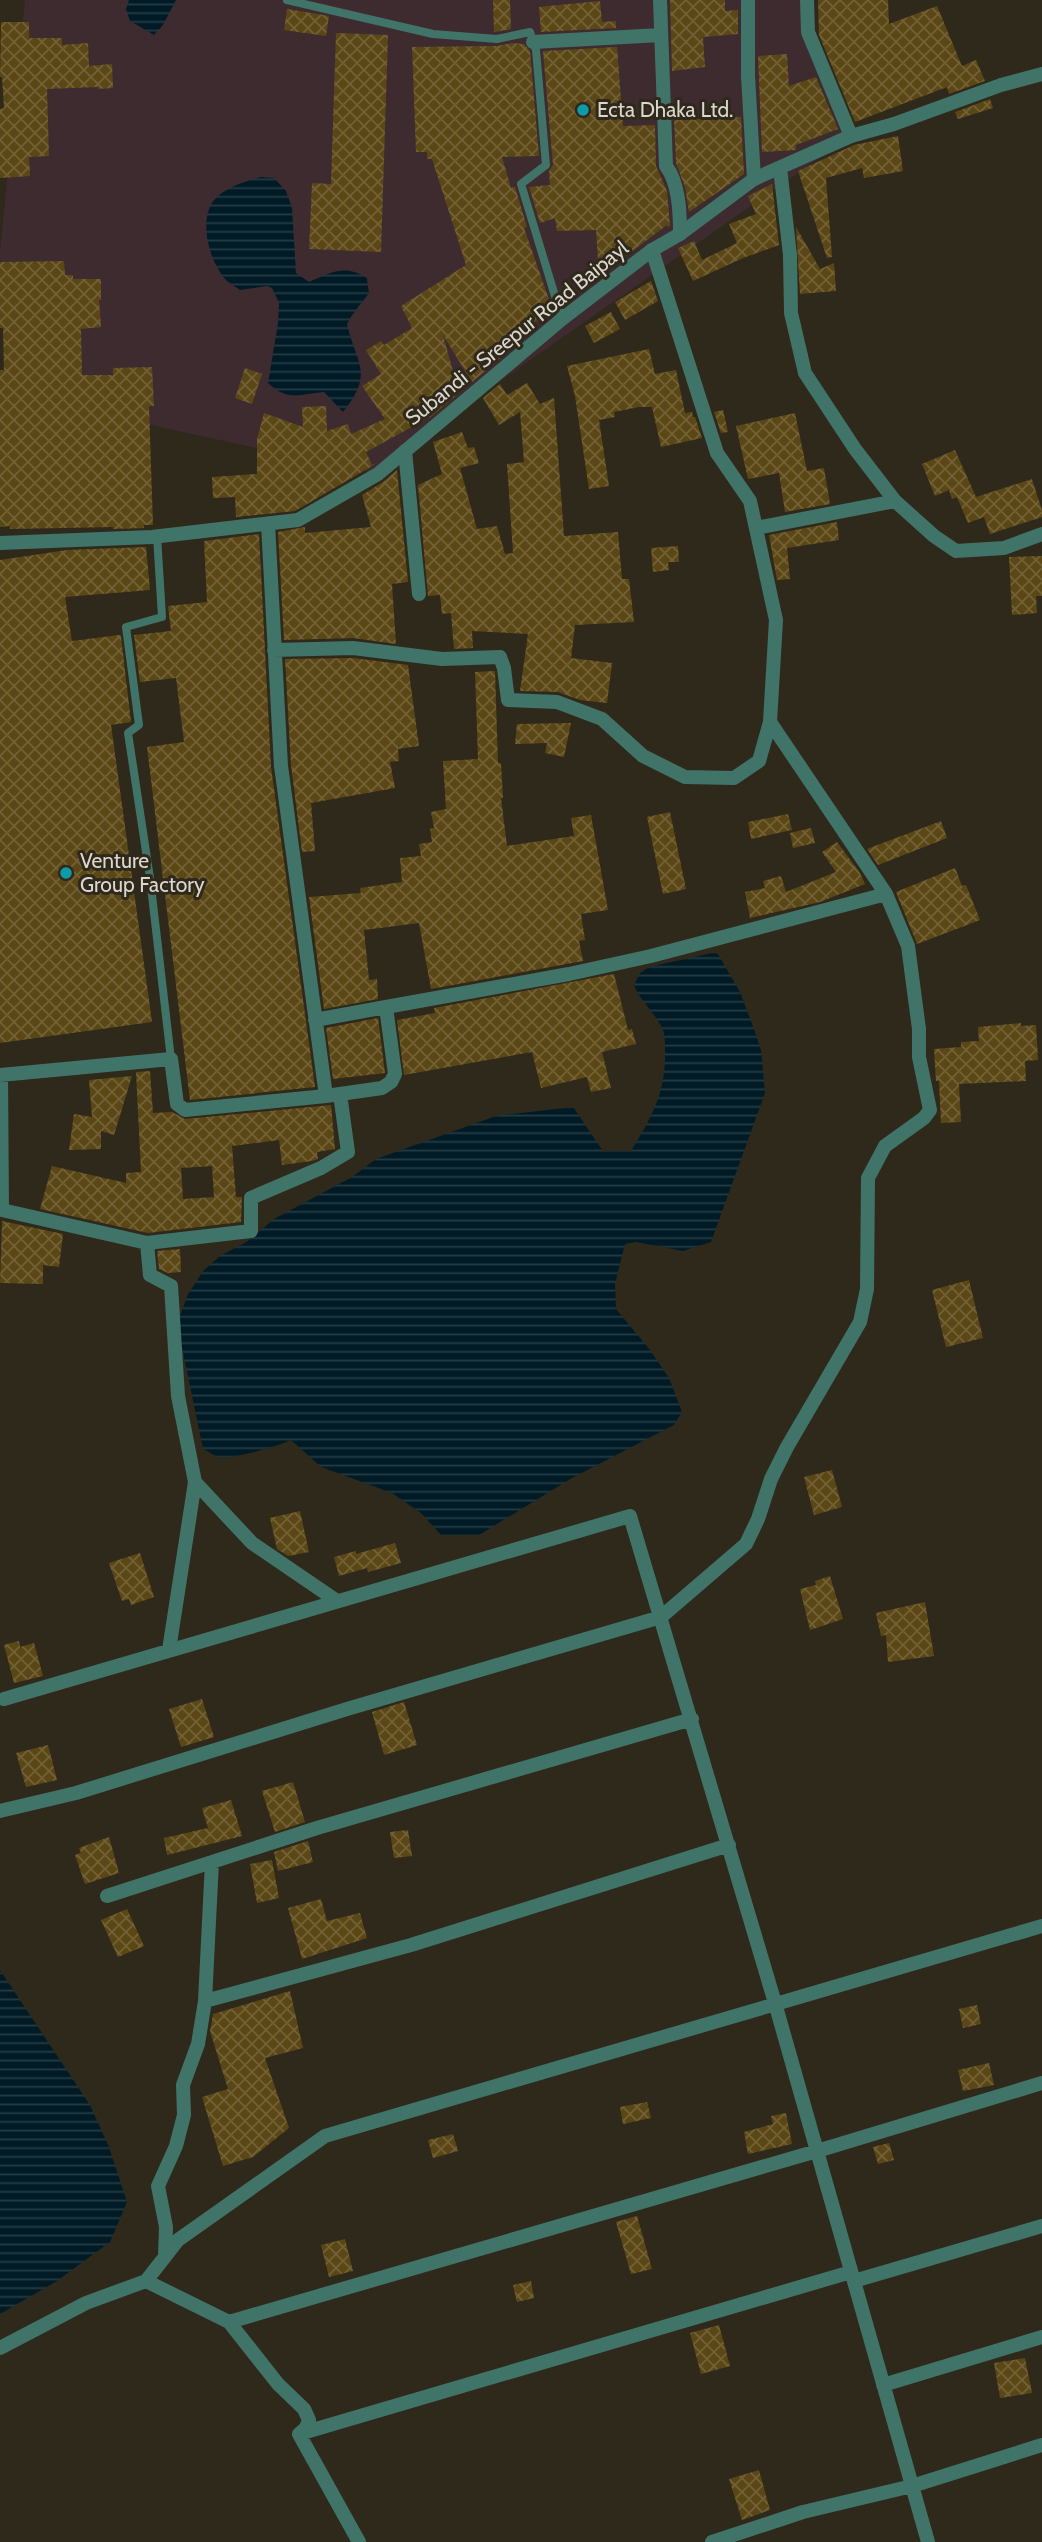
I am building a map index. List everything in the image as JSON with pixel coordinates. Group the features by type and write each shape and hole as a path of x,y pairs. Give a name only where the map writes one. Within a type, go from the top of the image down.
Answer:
{"street":[{"path":"660,0 666,166 672,173 680,214 680,234"},
{"path":"748,0 748,76 754,180"},
{"path":"807,0 808,32 851,136"},
{"path":"533,42 661,35"},
{"name":"Subandi - Sreepur Road Baipayl","path":"0,543 158,536 298,520 378,474 562,320 652,250 680,234 754,180 851,136 894,124 1001,85 1042,74"},
{"path":"780,168 790,255 792,313 805,373 855,449 895,501 934,536 956,551 1004,548 1042,534"},
{"path":"274,650 353,648 442,659 500,657 508,700 557,702 602,719 643,756 685,777 734,778 759,761 770,722 776,620 750,501 717,453 652,250"},
{"path":"405,451 419,594"},
{"path":"756,528 895,501"},
{"path":"268,524 281,766 315,1020 333,1095 348,1152 321,1168 251,1198 251,1231 146,1243 2,1210 1,1075 171,1059 177,1104 186,1110 333,1095 382,1088 391,1082 395,1074 386,1007"},
{"path":"0,1811 76,1793 347,1709 661,1617 746,1545 771,1479 787,1447 860,1322 867,1289 868,1178 885,1146 924,1118 930,1110 919,1057 919,1029 908,946 886,894 770,722"},
{"path":"315,1020 569,974 651,956 886,894"},
{"path":"146,1243 150,1275 171,1286 178,1396 195,1482 169,1650"},
{"path":"195,1482 252,1543 337,1601"},
{"path":"4,1699 630,1516 775,2003 928,2542"},
{"path":"107,1896 317,1828 692,1719"},
{"path":"205,2001 411,1945 729,1845"},
{"path":"165,2257 166,2227 158,2186 176,2146 184,2115 183,2085 198,2044 205,2001 212,1862"},
{"path":"0,2348 86,2303 146,2281 178,2240 325,2136 1042,1926"},
{"path":"229,2322 1042,2083"},
{"path":"299,2434 852,2276 1042,2226"},
{"path":"146,2281 229,2322 278,2384 304,2409 309,2420 306,2428 299,2434"},
{"path":"883,2385 1042,2337"},
{"path":"299,2434 359,2542"},
{"path":"712,2542 803,2512 912,2486 1042,2445"}],"lane":[{"path":"287,0 433,34 497,39 530,32 536,50 546,165 521,184 562,320"},
{"path":"158,536 162,617 126,627 139,725 128,733 150,878 171,1059"}],"shaded area":[{"path":"25,0 813,0 808,32 851,136 440,423 378,474 90,412 0,288 0,251"}],"water":[{"path":"129,0 176,0 163,25 154,35 130,21 126,9"},
{"path":"260,177 274,178 286,191 292,208 296,273 309,282 345,270 367,278 369,293 347,324 361,377 353,398 343,412 324,392 288,395 268,383 279,303 272,288 267,286 240,290 221,274 211,254 206,222 212,203 227,190"},
{"path":"718,954 740,992 761,1050 765,1093 711,1242 683,1251 636,1242 625,1244 615,1284 616,1309 669,1378 682,1412 674,1425 572,1478 479,1535 441,1535 421,1513 392,1493 321,1467 291,1440 255,1452 225,1457 203,1449 179,1333 180,1316 188,1294 204,1270 220,1256 248,1241 274,1219 352,1177 376,1159 496,1116 573,1107 603,1151 631,1151 656,1104 665,1066 663,1030 634,985 640,973 649,967"},
{"path":"0,1970 90,2105 109,2147 127,2202 110,2242 57,2281 0,2314"}],"building":[{"path":"493,0 510,0 511,29 494,32"},
{"path":"670,0 725,0 725,11 738,10 738,34 703,37 705,67 672,71"},
{"path":"818,0 888,0 889,24 937,6 962,66 976,60 985,81 949,94 947,87 855,122 819,35"},
{"path":"600,1 602,22 616,21 616,28 541,32 539,7"},
{"path":"287,9 329,16 326,36 284,30"},
{"path":"1,22 29,22 29,38 62,38 62,45 88,43 89,66 112,64 113,88 47,89 49,156 29,157 30,176 0,178 0,109 4,108 0,77"},
{"path":"336,33 388,35 381,252 309,249 312,183 331,184"},
{"path":"524,44 530,51 539,156 502,157 511,188 515,187 527,227 524,228 553,311 533,323 534,326 512,342 515,346 472,382 443,335 459,393 432,416 366,452 372,465 376,463 372,466 295,511 236,517 235,497 213,498 212,477 257,474 257,439 264,413 303,427 302,407 326,406 327,431 348,424 351,434 385,419 362,386 381,374 366,350 381,341 384,345 412,328 401,306 466,265 432,159 427,159 427,152 416,152 412,47 497,46"},
{"name":"Ecta Dhaka Ltd.","path":"617,47 623,126 655,125 656,166 667,191 670,225 599,276 596,230 557,231 555,218 540,223 529,187 550,185 549,171 553,165 543,51"},
{"path":"787,54 789,86 816,77 838,129 796,145 796,150 762,152 758,56"},
{"path":"990,99 993,108 958,119 955,112"},
{"path":"741,117 744,174 689,212 685,187 676,163 674,120"},
{"path":"898,136 903,171 864,178 862,168 826,178 832,257 827,258 798,171 854,145"},
{"path":"772,184 779,245 693,281 678,248 694,241 702,260 737,243 729,224 756,214 748,196"},
{"path":"796,227 820,269 834,263 836,291 800,294"},
{"path":"64,261 65,275 73,275 73,279 101,279 101,327 81,329 82,375 113,375 113,368 152,367 154,406 149,406 153,525 144,525 144,528 0,527 0,370 4,370 3,328 0,328 0,262"},
{"path":"651,281 658,301 625,320 615,302"},
{"path":"611,312 620,329 594,343 585,326"},
{"path":"649,349 655,374 676,370 685,413 692,412 702,438 661,447 652,407 614,412 615,417 599,420 609,486 589,489 575,396 567,366"},
{"path":"245,368 262,374 252,404 235,398"},
{"path":"527,383 540,404 554,398 564,536 618,532 622,579 629,579 634,622 575,625 571,658 612,663 607,703 580,700 558,692 520,691 528,634 472,631 473,648 454,649 451,613 442,614 440,595 428,596 418,485 442,474 433,442 462,432 468,448 474,447 479,463 460,468 477,529 497,526 505,554 513,553 507,464 524,462 520,412 499,425 483,398 500,384 507,395"},
{"path":"723,410 728,432 721,433 714,412"},
{"path":"795,413 807,471 824,468 830,504 785,512 779,473 748,479 736,426"},
{"path":"955,450 976,497 1032,479 1042,517 990,534 984,517 968,523 957,497 952,499 949,490 935,496 922,464"},
{"path":"397,470 408,582 392,584 396,644 353,638 284,640 278,532 305,527 305,533 371,527 362,495"},
{"path":"837,522 839,540 787,548 790,579 777,580 769,535"},
{"path":"259,534 271,767 315,1087 190,1100 147,747 184,742 176,678 140,682 134,635 171,631 168,606 207,602 204,541"},
{"path":"678,546 679,562 668,562 669,570 653,572 651,548"},
{"name":"Venture Group Factory","path":"146,547 150,590 65,597 72,641 121,636 131,722 111,725 152,1022 0,1043 0,560 67,550"},
{"path":"1042,556 1042,596 1036,596 1037,613 1012,615 1009,557"},
{"path":"353,658 408,665 419,746 398,749 399,761 390,762 395,788 311,803 315,851 302,852 291,765 285,659"},
{"path":"495,671 498,763 501,763 501,798 507,846 574,836 571,818 591,815 608,910 581,914 585,940 579,941 583,961 431,989 419,923 364,930 369,980 377,979 378,999 324,1009 309,897 361,893 360,888 402,882 400,858 421,856 419,844 432,842 430,829 434,828 431,812 446,809 443,761 478,759 475,672"},
{"path":"571,723 564,757 545,753 547,743 515,744 517,724"},
{"path":"670,812 686,889 663,894 647,817"},
{"path":"788,814 792,830 751,839 748,822"},
{"path":"941,821 947,838 878,865 867,849"},
{"path":"811,828 815,843 793,848 790,833"},
{"path":"837,842 865,884 820,902 750,918 745,892 765,888 763,881 781,876 786,892 836,872 822,852"},
{"path":"955,868 962,886 966,885 980,920 917,944 896,892"},
{"path":"614,974 628,1030 632,1029 636,1044 602,1052 611,1088 591,1092 587,1077 541,1088 532,1052 404,1075 397,1020 435,1013 434,1008"},
{"path":"378,1018 385,1073 333,1079 326,1028"},
{"path":"1021,1023 1021,1026 1036,1025 1038,1060 1025,1061 1026,1081 959,1084 961,1122 941,1123 934,1049 961,1047 961,1042 979,1041 978,1027"},
{"path":"150,1071 153,1113 172,1112 185,1119 331,1105 335,1149 317,1152 318,1159 312,1161 282,1165 279,1140 232,1146 236,1197 242,1197 241,1222 148,1233 40,1209 52,1166 126,1183 126,1173 141,1172 136,1072","holes":["212,1166 214,1197 183,1199 181,1168"]},
{"path":"132,1076 114,1135 101,1131 101,1149 69,1150 74,1114 92,1117 89,1080"},
{"path":"2,1221 63,1234 59,1267 43,1265 43,1284 0,1283"},
{"path":"180,1249 181,1272 168,1273 159,1269 157,1251"},
{"path":"969,1280 983,1338 946,1347 932,1290"},
{"path":"832,1470 842,1507 814,1515 804,1477"},
{"path":"300,1511 309,1552 288,1556 277,1549 270,1518"},
{"path":"395,1543 401,1563 339,1576 334,1557"},
{"path":"140,1553 154,1597 131,1605 129,1599 122,1601 109,1563"},
{"path":"830,1576 843,1619 810,1630 800,1589 816,1585 815,1581"},
{"path":"925,1602 934,1656 888,1662 886,1635 881,1636 876,1613"},
{"path":"19,1641 20,1647 34,1643 43,1676 14,1683 4,1645"},
{"path":"202,1699 214,1737 181,1747 169,1709"},
{"path":"404,1702 417,1745 384,1755 372,1712"},
{"path":"48,1745 57,1780 26,1787 16,1753"},
{"path":"293,1782 305,1822 275,1832 262,1791"},
{"path":"231,1800 242,1836 167,1855 164,1838 208,1828 202,1808"},
{"path":"408,1830 412,1856 394,1858 390,1832"},
{"path":"109,1837 119,1873 85,1884 75,1855 81,1853 79,1848"},
{"path":"308,1841 313,1862 278,1871 274,1852"},
{"path":"272,1860 279,1898 257,1903 250,1864"},
{"path":"321,1899 327,1921 360,1913 367,1938 302,1959 288,1908"},
{"path":"127,1909 144,1946 118,1957 101,1920"},
{"path":"290,1991 303,2048 265,2058 289,2128 253,2157 223,2166 202,2097 228,2089 210,2031 213,2014"},
{"path":"977,2005 981,2024 963,2028 959,2009"},
{"path":"989,2063 994,2085 963,2091 958,2070"},
{"path":"647,2102 651,2118 623,2124 620,2107"},
{"path":"786,2113 792,2144 748,2154 744,2132 773,2124 771,2116"},
{"path":"453,2134 458,2151 433,2158 428,2140"},
{"path":"889,2143 894,2160 878,2164 873,2147"},
{"path":"637,2216 652,2269 631,2274 616,2222"},
{"path":"345,2239 353,2271 329,2277 321,2245"},
{"path":"531,2281 534,2298 517,2302 513,2285"},
{"path":"719,2325 730,2366 701,2374 690,2333"},
{"path":"1025,2358 1032,2393 1000,2398 994,2363"},
{"path":"759,2470 770,2510 742,2520 729,2479"}],"place":[{"name":"Ecta Dhaka Ltd.","path":"583,110"},
{"name":"Venture Group Factory","path":"66,873"}]}
